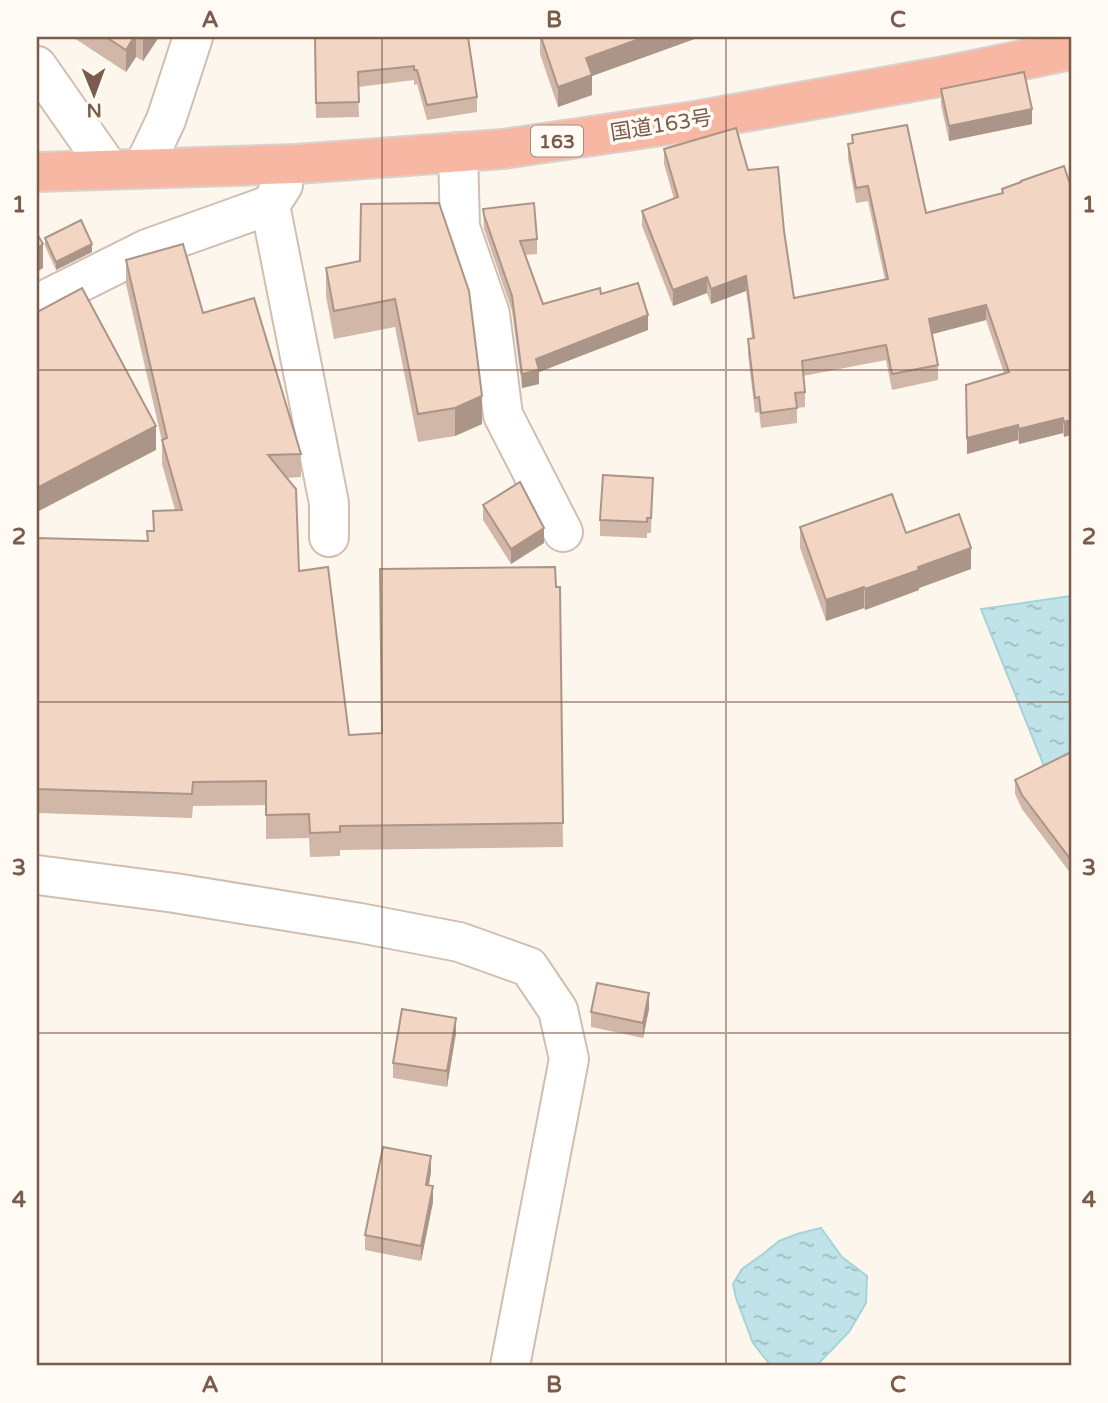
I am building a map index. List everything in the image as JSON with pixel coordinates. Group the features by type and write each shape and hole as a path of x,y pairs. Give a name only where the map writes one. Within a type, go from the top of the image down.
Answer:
{"highway":[{"name":"国道163号","path":"37,172 297,164 503,149 695,121 1071,50"}],"street":[{"path":"37,66 126,168 166,120 193,37"},
{"path":"458,152 460,227 490,314 503,415 563,532"},
{"path":"37,304 147,249 270,205 297,164"},
{"path":"270,205 329,503 329,537"},
{"path":"37,875 175,893 422,935 459,942 529,967 558,1010 569,1059 510,1366"}],"water":[{"path":"1071,596 1071,756 1044,766 981,609"},
{"path":"821,1228 842,1257 867,1276 866,1303 849,1332 818,1364 771,1366 753,1343 733,1284 742,1269 779,1241"}],"building":[{"path":"106,37 134,37 126,50"},
{"path":"315,37 468,37 477,97 427,105 414,66 358,72 359,102 316,103"},
{"path":"541,37 645,37 586,58 592,75 558,87"},
{"path":"1024,72 1032,109 949,126 941,89"},
{"path":"907,125 926,213 1003,193 1002,189 1064,166 1071,187 1071,420 1064,422 1063,418 1019,429 1018,425 967,438 966,385 1009,372 986,305 929,319 938,365 892,374 886,345 802,361 805,392 795,393 797,408 761,413 759,397 755,398 748,339 754,338 746,276 711,289 707,277 673,290 642,211 678,197 664,149 736,128 748,170 778,167 794,298 888,279 868,186 856,188 848,144 853,143 852,135"},
{"path":"439,203 469,291 482,396 455,408 418,414 395,299 334,311 326,268 360,261 361,204"},
{"path":"534,203 537,239 520,241 543,304 600,288 601,294 638,283 648,315 536,359 539,370 522,374 512,296 483,209"},
{"path":"81,220 92,244 56,262 45,238"},
{"path":"37,234 43,244 37,248"},
{"path":"183,244 203,313 254,298 301,454 268,455 296,489 299,571 328,567 349,735 382,733 380,569 555,567 556,587 560,587 563,823 340,826 340,832 310,833 309,814 266,815 266,781 193,782 192,794 37,789 37,538 148,541 147,531 154,531 153,511 182,510 162,440 167,438 126,260"},
{"path":"82,288 156,426 37,488 37,312"},
{"path":"603,475 653,478 651,518 647,518 647,522 600,520"},
{"path":"520,482 544,528 511,549 483,505"},
{"path":"892,494 906,533 959,514 971,548 918,567 919,570 826,600 800,527"},
{"path":"1071,752 1071,860 1022,795 1015,780"},
{"path":"597,983 649,993 643,1023 591,1012"},
{"path":"402,1009 456,1018 447,1071 393,1063"},
{"path":"383,1147 431,1156 426,1185 433,1186 421,1246 365,1235"}]}
